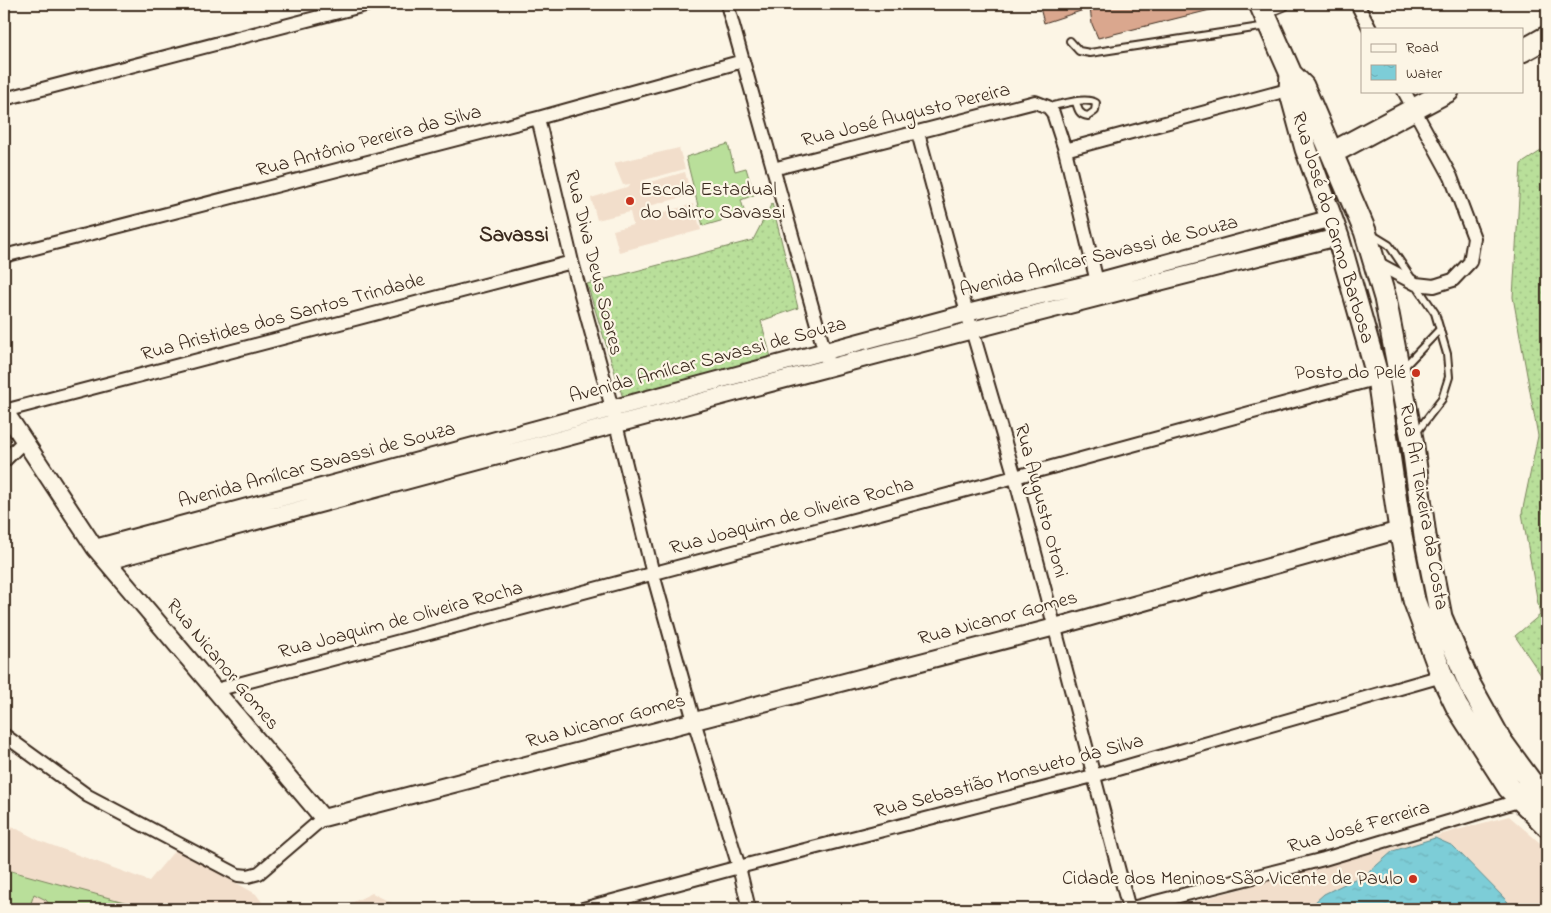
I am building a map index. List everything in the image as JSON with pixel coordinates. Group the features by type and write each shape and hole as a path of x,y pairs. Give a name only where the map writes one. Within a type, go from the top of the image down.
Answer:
{"highway":[{"name":"Rua Ari Teixeira da Costa","path":"1269,11 1294,83 1332,153 1365,231 1375,262 1385,298 1400,372 1412,439 1424,536 1441,617 1470,684 1497,733 1544,796"},
{"path":"1524,50 1547,37"},
{"name":"Rua José do Carmo Barbosa","path":"1294,83 1306,149 1335,228 1378,378 1400,530 1414,600 1442,676 1457,707 1509,788 1547,826"},
{"path":"1332,153 1409,100 1444,92"}],"street":[{"path":"4,99 339,8 369,4"},
{"path":"727,4 827,360"},
{"path":"1357,4 1369,28"},
{"name":"Rua Antônio Pereira da Silva","path":"4,256 538,118 743,61"},
{"path":"1065,150 1294,83"},
{"path":"1375,262 1416,284 1434,286 1454,280 1470,262 1474,238 1452,176 1409,100"},
{"name":"Rua José Augusto Pereira","path":"773,169 1035,102 1048,107"},
{"path":"1048,107 1053,113 1065,150 1098,289"},
{"name":"Rua Diva Deus Soares","path":"538,118 572,262 612,408 653,574 694,722 739,867 750,909"},
{"name":"Rua Augusto Otoni","path":"918,133 1056,627 1128,909"},
{"name":"Avenida Amílcar Savassi de Souza","path":"108,561 615,424 827,360 967,313 1098,289 1335,228"},
{"name":"Rua Aristides dos Santos Trindade","path":"4,411 572,262"},
{"name":"Avenida Amílcar Savassi de Souza","path":"95,548 612,408 827,360 973,331 1098,289"},
{"name":"Rua Joaquim de Oliveira Rocha","path":"216,690 1378,378"},
{"name":"Rua Nicanor Gomes","path":"4,411 95,548 108,561 323,818 1056,627 1400,530"},
{"path":"4,461 24,441"},
{"name":"Rua Sebastião Monsueto da Silva","path":"583,909 1093,776 1442,676"},
{"path":"4,735 88,796 238,875 248,876 259,873 323,818"},
{"name":"Rua José Ferreira","path":"1128,909 1324,859 1520,801 1544,796"}],"lane":[{"path":"1070,41 1079,51 1090,53 1269,11"},
{"path":"1048,107 1076,102"},
{"path":"1365,231 1389,245 1416,284 1435,313 1447,354 1449,377 1442,398 1412,439"},
{"path":"1400,372 1440,329"},
{"path":"1538,909 1547,905"}],"shaded area":[{"name":"Escola Estadual do bairro Savassi","path":"679,148 685,169 641,181 643,184 685,172 691,195 649,206 650,216 693,204 701,230 619,252 613,230 633,225 630,212 597,220 591,198 630,186 630,184 623,185 614,163"},
{"name":"Cidade dos Meninos São Vicente de Paulo","path":"1509,816 1547,849 1547,909 1167,909"},
{"path":"4,822 40,841 149,881 176,849 256,894 267,909 4,909"},
{"path":"372,893 404,909 339,909"}],"green space":[{"path":"728,144 735,171 746,168 754,195 741,200 745,214 703,226 686,157"},
{"path":"1547,147 1547,684 1515,636 1540,615 1522,513 1538,436 1513,297 1521,164"},
{"path":"772,203 798,308 761,321 772,361 623,398 587,284 753,240"},
{"path":"4,869 146,908 90,909 76,906 77,909 53,909 46,900 34,894 29,909 4,909"}],"water":[{"path":"1435,838 1453,846 1508,902 1491,909 1313,909 1315,902 1324,894 1369,872 1393,851"}],"building":[{"path":"1039,4 1095,4 1096,6 1044,23"},
{"path":"1108,4 1217,4 1218,8 1098,38 1092,24 1090,8"}],"place":[{"name":"Escola Estadual do bairro Savassi","path":"630,201"},
{"name":"Posto do Pelé","path":"1416,373"},
{"name":"Cidade dos Meninos São Vicente de Paulo","path":"1413,879"}],"district":[{"name":"Savassi","path":"514,236"}]}
